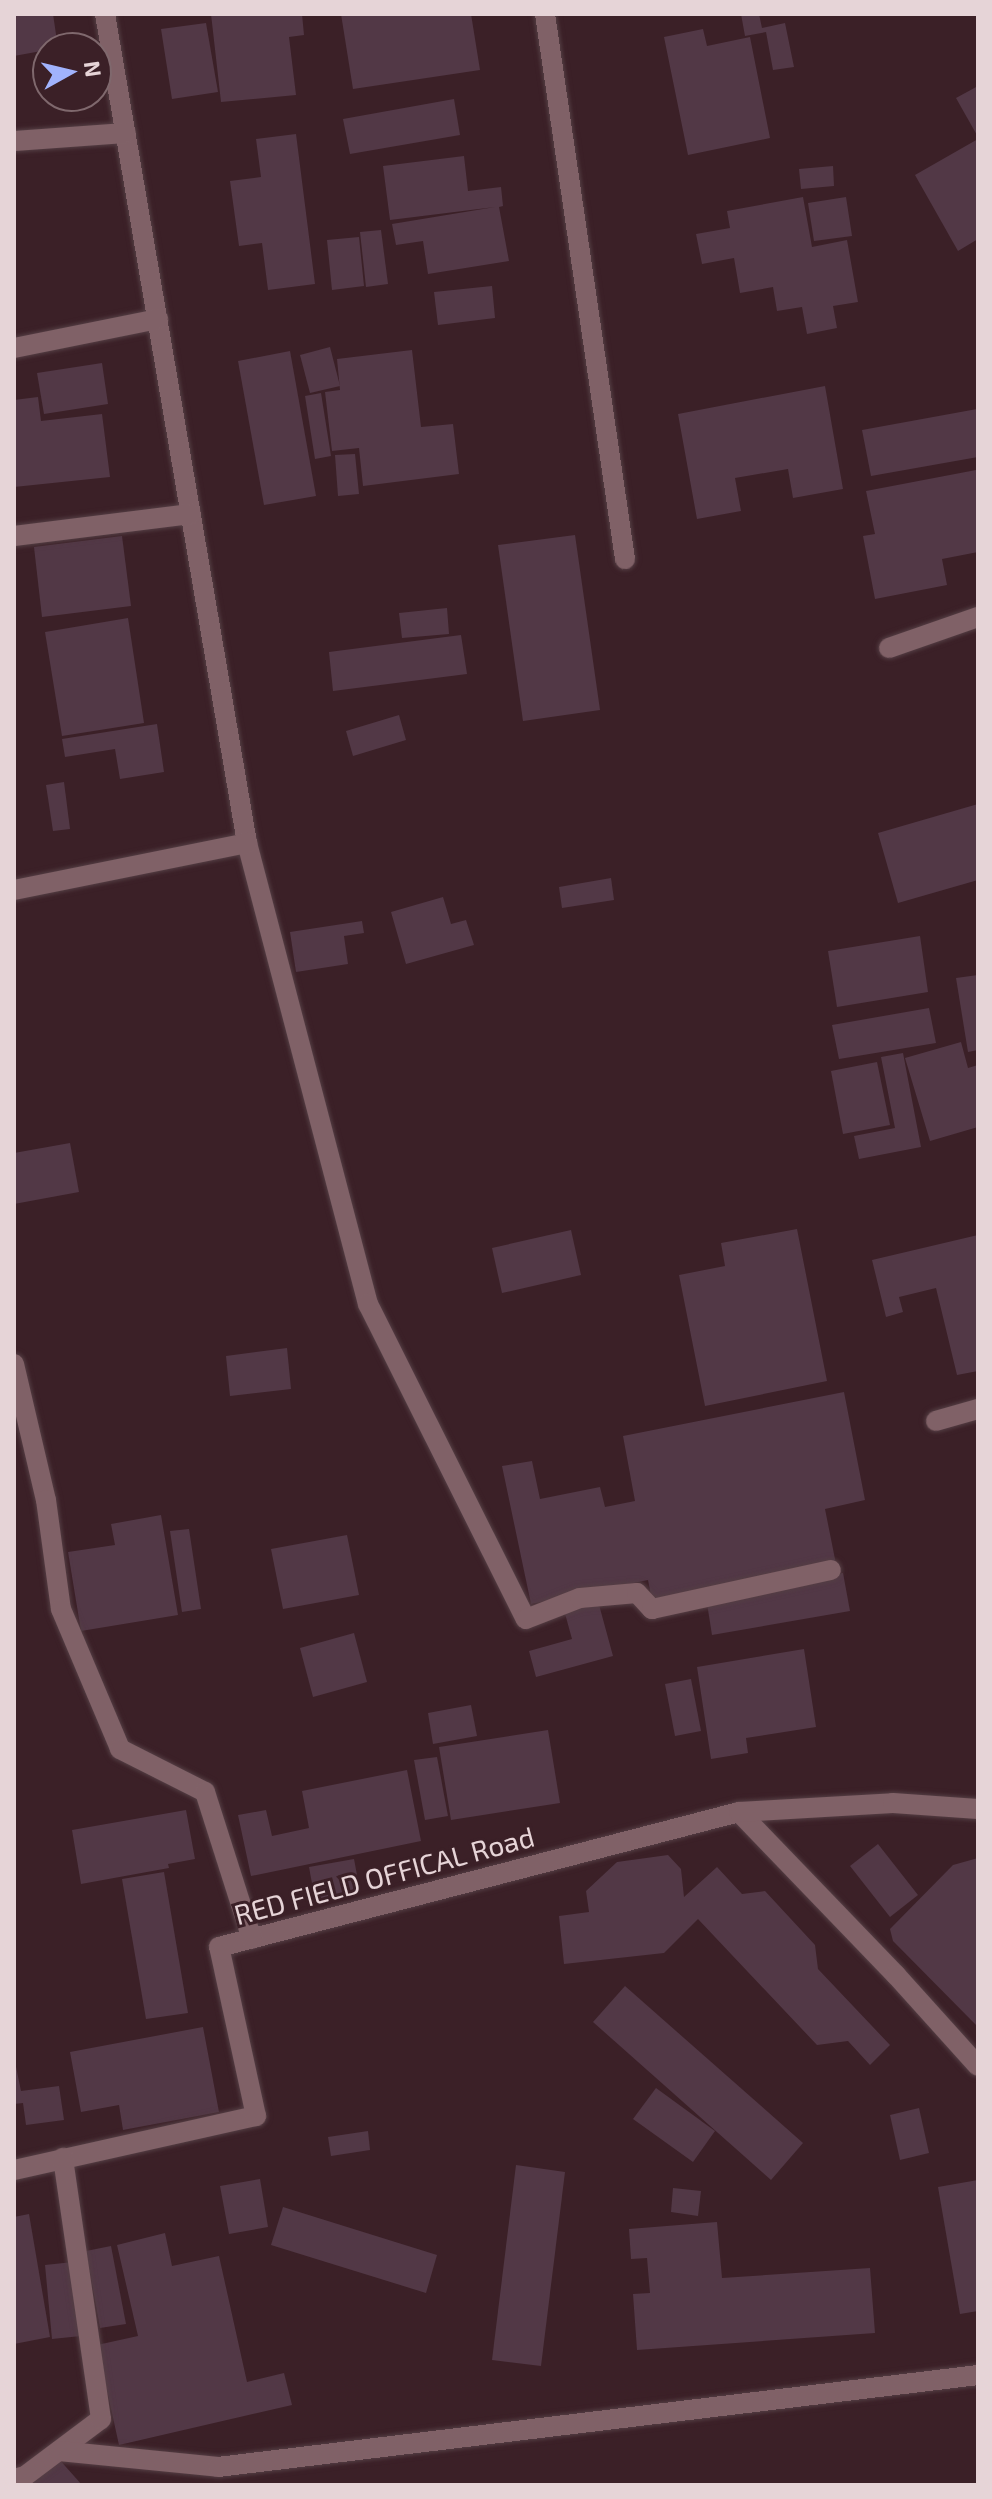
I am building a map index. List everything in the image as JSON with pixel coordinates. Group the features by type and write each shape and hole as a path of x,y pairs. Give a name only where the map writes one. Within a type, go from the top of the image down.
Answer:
{"street":[{"path":"105,14 247,843 368,1304 526,1619 580,1598 637,1593 652,1609 831,1570"},
{"path":"545,14 625,559"},
{"path":"14,141 126,133"},
{"path":"14,348 158,319"},
{"path":"14,536 191,514"},
{"path":"889,648 978,617"},
{"path":"14,890 247,843"},
{"path":"14,1364 46,1500 61,1609 120,1749 205,1792 252,1939"},
{"path":"936,1421 978,1409"},
{"name":"RED FIELD OFFICAL Road","path":"14,2170 256,2116 219,1947 739,1812 893,1803 978,1809"},
{"path":"739,1812 896,1975 978,2066"},
{"path":"14,2479 25,2476 101,2419 63,2158"},
{"path":"59,2451 208,2476 978,2375"}],"building":[{"path":"14,14 53,14 56,32 32,32 32,53 14,56"},
{"path":"211,14 302,14 304,35 289,37 296,95 221,102"},
{"path":"341,14 471,14 480,70 353,89"},
{"path":"741,14 759,14 762,28 785,23 794,67 773,70 766,32 745,36"},
{"path":"206,23 218,92 172,99 161,29"},
{"path":"703,29 707,46 750,37 770,138 688,155 664,37"},
{"path":"978,86 978,137 956,98"},
{"path":"454,99 460,135 350,154 343,119"},
{"path":"296,134 315,284 268,290 262,243 239,246 230,181 261,177 256,139"},
{"path":"978,139 978,239 958,251 915,175"},
{"path":"464,156 468,191 501,187 503,206 499,207 509,261 428,274 423,241 396,245 392,224 495,207 390,220 383,166"},
{"path":"833,166 834,186 801,189 799,169"},
{"path":"803,197 812,247 847,240 858,302 833,306 837,328 807,334 802,307 777,311 773,287 740,293 734,258 702,264 696,234 730,228 727,211"},
{"path":"846,197 852,236 814,241 808,203"},
{"path":"381,230 388,284 366,287 360,232"},
{"path":"359,237 364,286 332,290 327,240"},
{"path":"492,286 495,318 438,325 434,292"},
{"path":"330,347 340,386 310,393 300,355"},
{"path":"412,350 421,427 453,424 459,474 363,486 359,448 332,451 325,392 340,390 337,359"},
{"path":"290,351 316,496 264,505 238,361"},
{"path":"102,363 108,404 44,414 37,373"},
{"path":"825,386 843,489 793,498 788,469 735,478 741,511 697,519 678,414"},
{"path":"321,393 331,456 315,459 305,396"},
{"path":"38,397 41,421 102,414 110,477 14,487 14,400"},
{"path":"977,409 978,457 871,476 862,430"},
{"path":"355,454 359,494 338,496 335,455"},
{"path":"976,470 978,552 942,559 947,585 875,599 863,536 875,534 866,491"},
{"path":"575,535 600,710 523,721 498,545"},
{"path":"122,536 131,606 42,617 34,547"},
{"path":"447,608 449,634 402,638 399,613"},
{"path":"128,618 144,723 62,736 45,632"},
{"path":"461,635 467,674 333,691 329,652"},
{"path":"399,715 406,740 353,756 346,731"},
{"path":"157,724 164,772 120,779 115,749 65,757 62,739"},
{"path":"64,782 70,829 53,831 46,785"},
{"path":"978,804 978,880 898,903 878,833"},
{"path":"611,878 614,900 562,908 559,887"},
{"path":"443,897 451,924 466,920 474,945 406,964 391,912"},
{"path":"362,921 364,933 344,936 348,964 296,972 290,932"},
{"path":"920,936 928,992 837,1007 828,951"},
{"path":"978,975 978,1050 968,1052 956,978"},
{"path":"929,1008 936,1043 839,1059 832,1025"},
{"path":"961,1042 968,1068 978,1065 978,1127 930,1141 905,1058"},
{"path":"903,1053 921,1147 859,1159 854,1136 895,1128 881,1057"},
{"path":"877,1062 890,1125 843,1134 831,1071"},
{"path":"70,1143 79,1192 14,1204 14,1153"},
{"path":"797,1229 827,1381 705,1406 679,1275 725,1266 721,1243"},
{"path":"571,1230 581,1275 502,1293 492,1248"},
{"path":"978,1235 978,1371 957,1375 936,1288 899,1297 903,1312 886,1317 872,1260"},
{"path":"287,1348 291,1389 230,1396 226,1356"},
{"path":"844,1392 865,1500 825,1509 836,1564 652,1601 648,1580 531,1604 502,1466 532,1461 540,1499 600,1487 605,1507 635,1501 623,1436"},
{"path":"161,1515 178,1615 81,1631 68,1552 115,1545 111,1524"},
{"path":"189,1529 201,1609 182,1612 170,1531"},
{"path":"347,1535 359,1595 283,1609 271,1549"},
{"path":"843,1573 850,1611 712,1635 706,1597"},
{"path":"598,1601 613,1656 536,1677 529,1651 572,1639 564,1610"},
{"path":"354,1633 367,1682 313,1697 300,1648"},
{"path":"804,1649 816,1727 746,1738 748,1753 711,1759 697,1667"},
{"path":"691,1679 701,1731 675,1736 665,1684"},
{"path":"471,1705 477,1736 433,1744 428,1713"},
{"path":"548,1730 560,1803 451,1820 439,1747"},
{"path":"437,1757 448,1816 425,1820 414,1760"},
{"path":"407,1770 421,1841 251,1876 238,1815 266,1810 272,1836 309,1828 302,1791"},
{"path":"186,1810 195,1859 168,1864 169,1868 81,1884 72,1830"},
{"path":"878,1844 918,1895 890,1917 850,1866"},
{"path":"668,1855 681,1869 684,1897 717,1867 742,1894 765,1891 815,1945 818,1969 890,2045 870,2065 848,2041 817,2045 698,1919 664,1953 564,1964 559,1916 589,1912 586,1891 617,1862"},
{"path":"978,1858 978,2027 893,1941 890,1929 953,1865"},
{"path":"354,1859 360,1891 315,1900 309,1867"},
{"path":"164,1872 188,2013 146,2019 122,1879"},
{"path":"625,1986 803,2143 771,2180 593,2022"},
{"path":"203,2027 219,2112 123,2130 119,2105 81,2112 70,2052"},
{"path":"14,2057 21,2091 59,2086 64,2120 26,2125 23,2103 14,2104"},
{"path":"656,2088 715,2131 693,2162 633,2119"},
{"path":"919,2108 929,2153 900,2160 890,2115"},
{"path":"368,2131 370,2150 331,2156 328,2137"},
{"path":"516,2165 565,2172 541,2366 492,2360"},
{"path":"260,2179 268,2227 229,2234 220,2186"},
{"path":"978,2180 978,2311 960,2314 938,2187"},
{"path":"673,2188 701,2191 698,2216 671,2212"},
{"path":"283,2207 437,2255 426,2293 271,2245"},
{"path":"29,2214 50,2337 14,2344 14,2217"},
{"path":"717,2222 722,2278 870,2268 875,2333 637,2350 633,2294 650,2293 647,2258 631,2259 629,2229"},
{"path":"165,2233 172,2266 219,2256 247,2382 284,2373 292,2405 119,2445 97,2345 138,2336 117,2245"},
{"path":"111,2246 126,2324 100,2328 86,2251"},
{"path":"73,2262 81,2336 52,2339 45,2265"},
{"path":"58,2458 82,2485 28,2485"}]}
